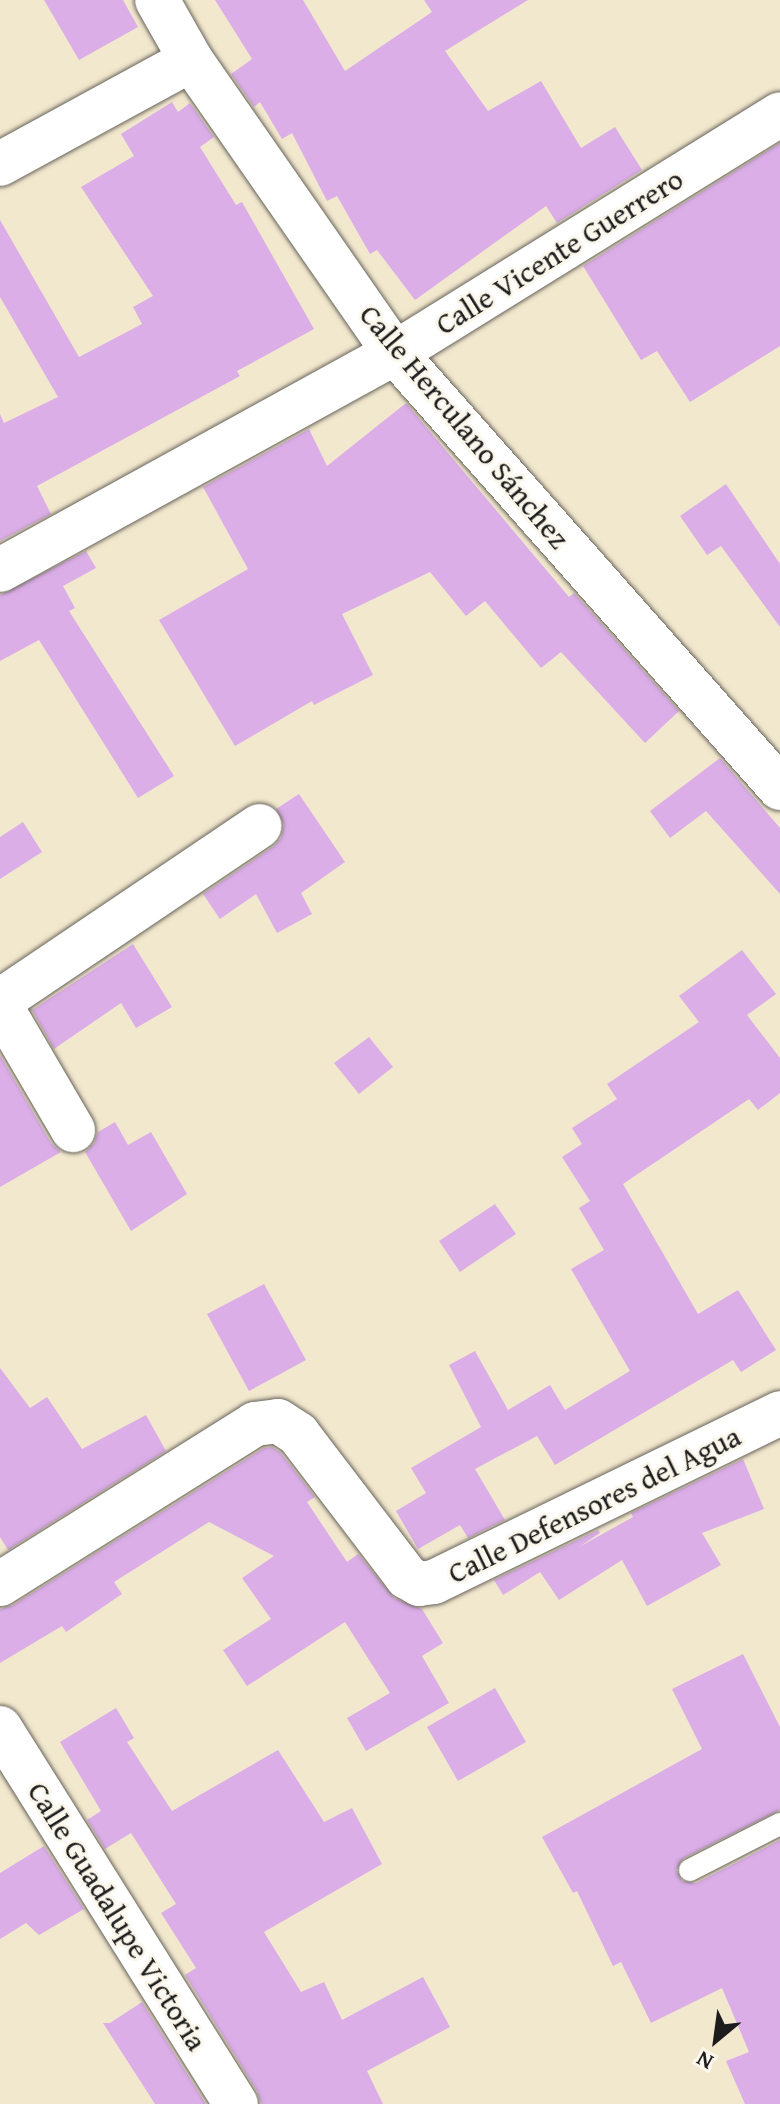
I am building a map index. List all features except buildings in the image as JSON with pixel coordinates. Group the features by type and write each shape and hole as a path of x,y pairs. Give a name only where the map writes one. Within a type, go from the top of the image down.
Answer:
{"street":[{"name":"Calle Herculano Sánchez","path":"157,0 191,60 395,353 780,788"},
{"path":"0,164 191,60"},
{"name":"Calle Vicente Guerrero","path":"0,570 395,353 780,114"},
{"path":"73,1130 0,1003 259,826"},
{"name":"Calle Defensores del Agua","path":"0,1584 255,1424 278,1421 298,1434 407,1577 419,1584 434,1582 780,1413"},
{"name":"Calle Guadalupe Victoria","path":"0,1728 236,2104"}],"lane":[{"path":"690,1870 780,1824"}]}
